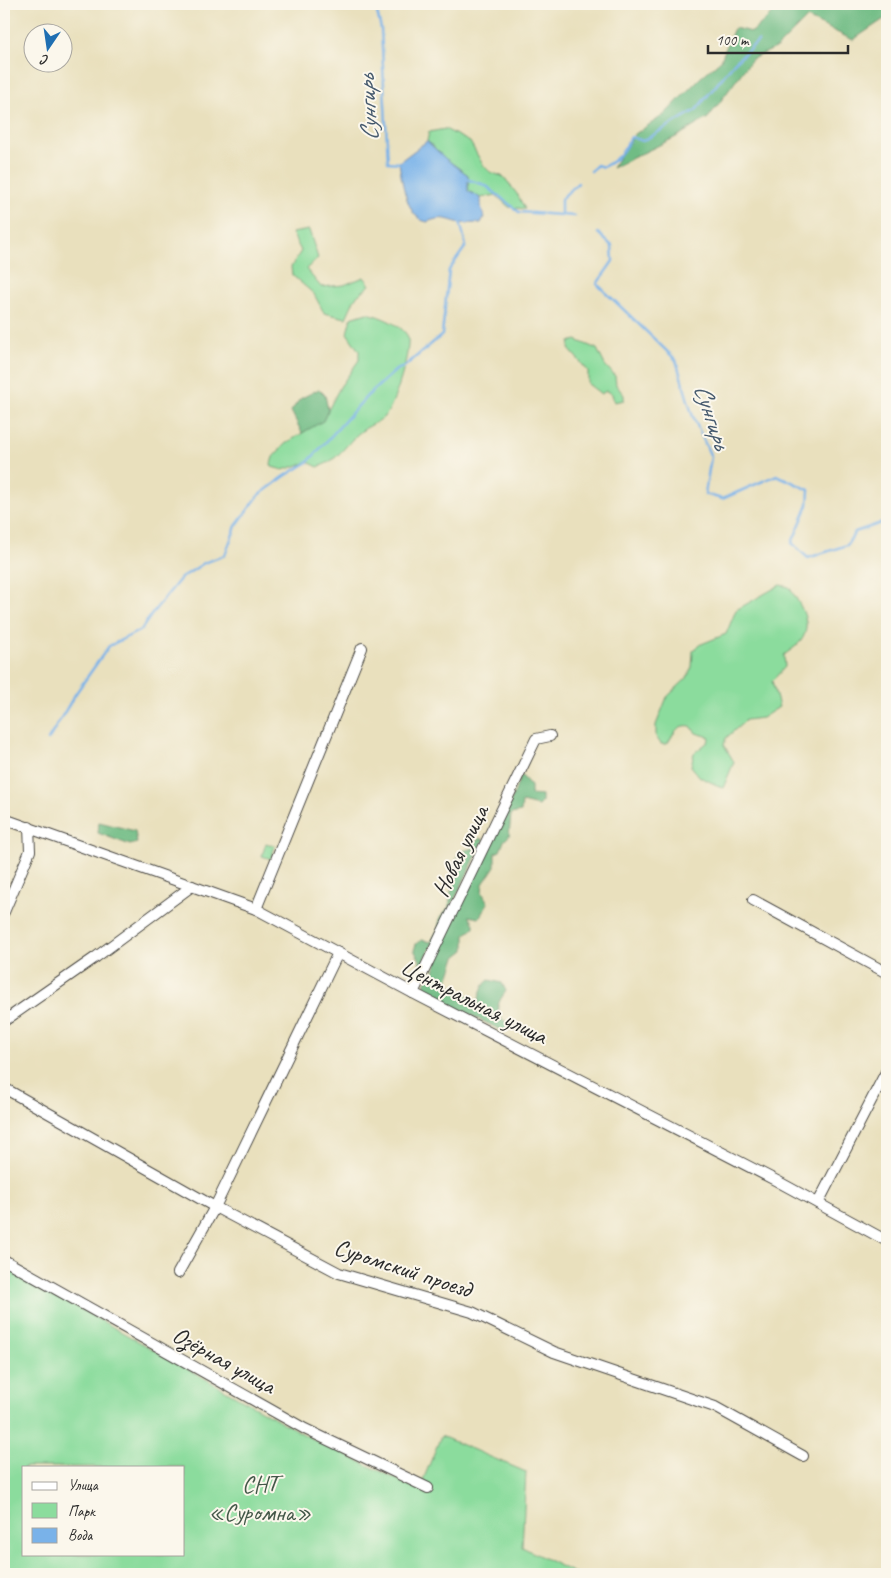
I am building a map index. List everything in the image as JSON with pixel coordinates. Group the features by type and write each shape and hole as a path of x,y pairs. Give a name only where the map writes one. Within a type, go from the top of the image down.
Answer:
{"street":[{"path":"256,909 362,648"},
{"name":"Новая улица","path":"414,993 536,740 550,736"},
{"name":"Центральная улица","path":"4,819 256,909 818,1203 887,1241"},
{"path":"4,912 30,851 30,827"},
{"path":"4,1021 96,957 192,886"},
{"path":"753,900 887,973"},
{"path":"178,1273 215,1207 338,953"},
{"path":"818,1203 887,1070"},
{"name":"Суромский проезд","path":"4,1088 215,1207 339,1273 472,1312 554,1352 715,1407 803,1456"},
{"name":"Озёрная улица","path":"4,1260 305,1429 428,1488"}],"green space":[{"path":"776,4 887,4 887,17 853,40 807,18 778,47 752,59 708,118 676,137 612,168 635,134 664,115 700,78 721,60 734,28 752,32 777,9"},
{"path":"445,129 470,142 483,165 490,172 504,177 517,194 525,209 509,207 496,195 481,198 468,191 468,175 446,159 427,141 429,132"},
{"path":"309,230 318,258 306,269 321,287 344,285 364,277 370,285 355,298 346,318 324,313 314,294 292,275 291,267 301,251 292,233"},
{"path":"367,313 394,324 407,335 405,363 389,410 385,416 359,433 337,456 327,463 318,467 308,462 283,470 272,467 273,457 285,444 323,420 340,387 359,360 359,351 347,333 351,318"},
{"path":"576,340 597,349 605,365 615,376 616,385 624,395 624,400 614,402 612,394 606,391 601,394 588,384 588,371 569,349 570,342"},
{"path":"319,389 325,395 328,410 323,421 302,433 291,411 300,399"},
{"path":"780,585 789,587 804,614 806,628 798,644 784,655 785,667 772,681 779,707 762,718 746,720 726,738 724,745 734,762 723,788 700,777 691,766 694,753 708,742 710,737 696,733 691,726 682,726 676,730 667,744 661,744 656,737 656,725 667,697 687,678 692,667 693,651 699,645 726,634 736,610"},
{"path":"521,775 531,786 531,795 542,796 542,802 538,806 522,802 521,812 511,814 509,836 504,841 500,851 495,853 495,866 483,884 482,892 488,903 479,918 469,916 474,924 474,928 465,935 465,950 456,957 447,983 469,996 474,1005 478,1004 480,994 486,982 489,980 502,983 506,991 498,1005 500,1015 502,1020 514,1024 517,1028 503,1031 431,996 424,984 434,971 446,936 512,799"},
{"path":"99,822 135,831 137,843 130,845 98,833"},
{"path":"482,838 484,840 419,971 420,960 414,950 416,944 422,940 431,942 438,929 440,918 449,907 451,891 455,885 454,869 459,852 474,848 477,840"},
{"path":"266,843 275,846 271,859 262,856"},
{"name":"СНТ «Суромна»","path":"4,1266 307,1436 419,1490 441,1436 526,1472 522,1547 576,1574 4,1574"}],"water":[{"path":"427,141 446,159 468,175 468,191 481,198 484,217 481,223 462,223 447,219 427,222 421,220 411,209 405,193 399,162"}],"waterway":[{"name":"Сунгирь","path":"375,4 381,29 388,162 402,163"},
{"path":"591,171 597,165 603,167 617,158 631,137 643,141 696,110 734,63 758,41"},
{"name":"Сунгирь","path":"466,179 485,185 519,212 575,216"},
{"path":"561,215 561,199 578,183"},
{"path":"48,740 76,693 109,646 141,630 181,578 204,563 225,555 236,526 259,495 308,462 367,396 396,370 405,366 442,335 449,270 466,246 460,221"},
{"name":"Сунгирь","path":"598,233 612,246 613,261 597,284 676,360 692,414 711,457 705,494 722,499 777,475 809,490 808,505 792,543 808,558 847,545 855,532 887,521"}]}
